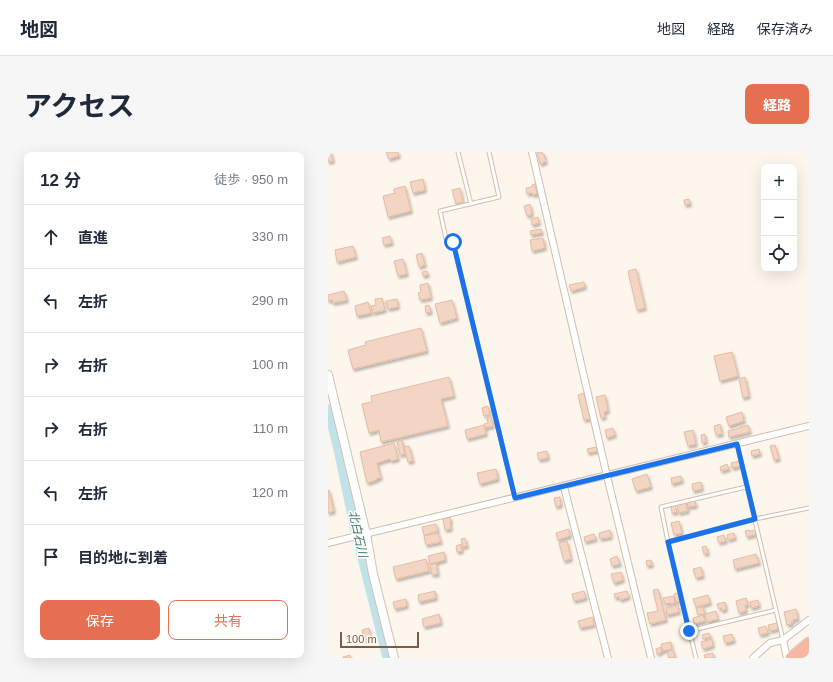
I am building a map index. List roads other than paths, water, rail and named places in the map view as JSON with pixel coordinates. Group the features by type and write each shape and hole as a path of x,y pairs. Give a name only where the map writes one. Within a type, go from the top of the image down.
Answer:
{"highway":[{"path":"791,658 809,643"},
{"path":"805,658 809,655"}],"street":[{"path":"532,152 651,658"},
{"path":"328,375 373,574 394,658"},
{"path":"328,543 809,426"},
{"path":"564,486 608,658"},
{"path":"752,658 770,643 783,640 809,620"},
{"path":"783,640 787,658"}],"lane":[{"path":"458,152 471,204"},
{"path":"489,152 500,197 440,211 447,243 453,242 515,498"},
{"path":"737,444 783,640"},
{"path":"696,658 661,507 746,487"},
{"path":"668,542 755,519 809,508"},
{"path":"689,631 776,610"}],"waterway":[{"name":"北白石川","path":"328,409 354,526 387,658"}]}
